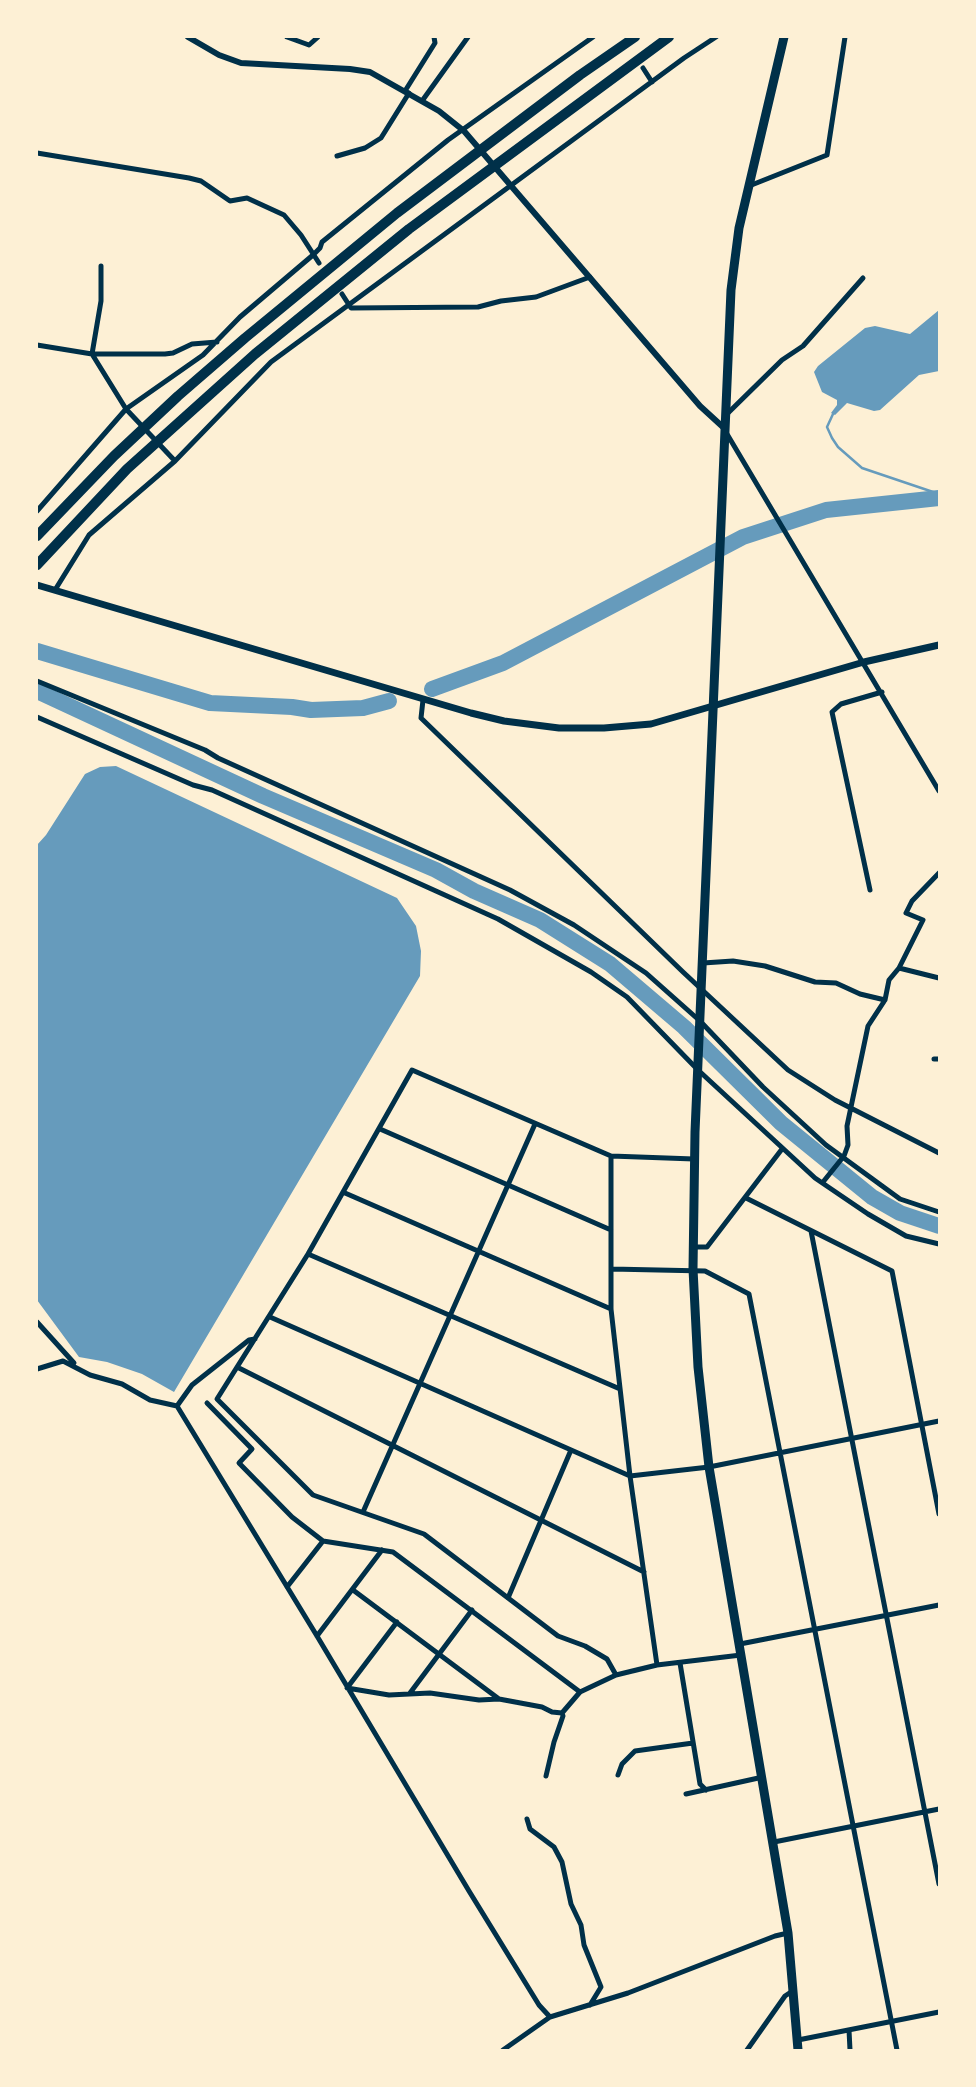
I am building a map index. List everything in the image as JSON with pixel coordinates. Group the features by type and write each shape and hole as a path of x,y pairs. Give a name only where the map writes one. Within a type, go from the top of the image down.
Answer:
{"highway":[{"path":"37,536 114,456 197,380 397,213 635,37"},
{"path":"40,560 127,469 236,370 409,229 669,37"},
{"path":"784,37 739,228 731,290 694,1159 693,1269 698,1367 709,1467 774,1842 788,1933 798,2045"}],"main road":[{"path":"37,585 423,700 504,721 559,728 651,724 864,662 939,645"}],"street":[{"path":"188,37 219,55 241,63 370,72 422,101 464,131 700,406 724,428 939,791"},
{"path":"287,37 309,45 318,37"},
{"path":"337,156 365,148 381,138 435,43 435,37"},
{"path":"422,101 468,37"},
{"path":"37,511 126,409 203,355 240,317 313,255 320,248 321,242 493,106 593,37"},
{"path":"55,590 89,535 175,461 271,362 716,37"},
{"path":"749,186 827,155 845,37"},
{"path":"643,68 652,82"},
{"path":"37,153 189,178 201,181 230,201 247,198 284,215 319,263"},
{"path":"101,265 101,302 92,354 126,409 175,461"},
{"path":"342,294 351,308 478,307 536,297 590,276"},
{"path":"724,416 782,360 803,346 863,278"},
{"path":"37,345 92,354 173,353 191,344 217,342"},
{"path":"37,681 205,750 510,890 574,925 622,956 700,1021 795,1119 827,1145 900,1199 939,1212"},
{"path":"870,890 832,712 841,704 882,692"},
{"path":"423,700 421,719 788,1070 850,1108 939,1151"},
{"path":"37,717 193,785 212,790 498,919 591,972 627,997 698,1070 782,1149 823,1182 868,1214 906,1236 939,1244"},
{"path":"823,1182 843,1157 848,1145 850,1108 868,1026 885,1000 889,980 899,968 923,920 905,913 912,901 939,873"},
{"path":"703,963 733,961 765,966 815,982 836,983 860,994 885,1000"},
{"path":"899,968 939,978"},
{"path":"617,1675 607,1659 585,1646 558,1636 424,1534 313,1495 217,1399 345,1193 412,1070 611,1156 694,1159"},
{"path":"363,1512 535,1124"},
{"path":"380,1129 611,1230"},
{"path":"693,1247 707,1247 782,1149"},
{"path":"611,1156 611,1309 657,1665"},
{"path":"345,1193 611,1309"},
{"path":"746,1198 892,1271 939,1514"},
{"path":"811,1231 939,1884"},
{"path":"308,1254 620,1389"},
{"path":"611,1269 705,1271 749,1294 897,2050"},
{"path":"270,1317 631,1476 709,1467 939,1421"},
{"path":"37,1322 76,1366"},
{"path":"177,1406 191,1385 249,1340 255,1339"},
{"path":"37,1369 63,1361 90,1375 122,1384 150,1400 177,1406 476,1902 539,2005 550,2017"},
{"path":"237,1367 644,1572"},
{"path":"207,1403 251,1449 239,1463 292,1517 323,1541 393,1552 580,1692"},
{"path":"508,1598 571,1450"},
{"path":"287,1587 323,1541"},
{"path":"317,1636 382,1550"},
{"path":"353,1590 499,1699"},
{"path":"740,1644 939,1605"},
{"path":"410,1693 472,1610"},
{"path":"347,1688 397,1622"},
{"path":"546,1776 562,1713 580,1692 617,1675 657,1665 742,1654"},
{"path":"680,1663 700,1784 706,1790"},
{"path":"347,1688 389,1695 430,1693 479,1700 499,1699 562,1713"},
{"path":"618,1775 622,1764 635,1751 693,1743"},
{"path":"686,1794 763,1777"},
{"path":"774,1842 939,1809"},
{"path":"527,1819 530,1829 554,1847 562,1862 570,1904 581,1925 584,1945 601,1987 590,2005"},
{"path":"503,2050 550,2017 628,1993 788,1933"},
{"path":"747,2050 785,1996 794,1990"},
{"path":"798,2045 849,2030 939,2012"},
{"path":"849,2030 850,2050"}],"water":[{"path":"939,310 939,371 919,375 880,410 874,411 847,403 835,415 831,413 837,400 822,392 814,372 818,366 865,328 875,326 910,334"},
{"path":"116,766 397,898 416,926 421,951 420,976 174,1392 142,1374 107,1362 79,1357 37,1300 37,845 85,774 100,767"}],"waterway":[{"path":"833,414 827,427 832,438 838,447 862,468 939,494"},
{"path":"432,689 503,663 743,537 826,510 939,498"},
{"path":"37,651 210,703 311,710 363,708 389,701"},
{"path":"37,691 263,796 436,870 474,891 540,920 610,964 684,1027 781,1123 872,1197 900,1213 939,1226"}]}
